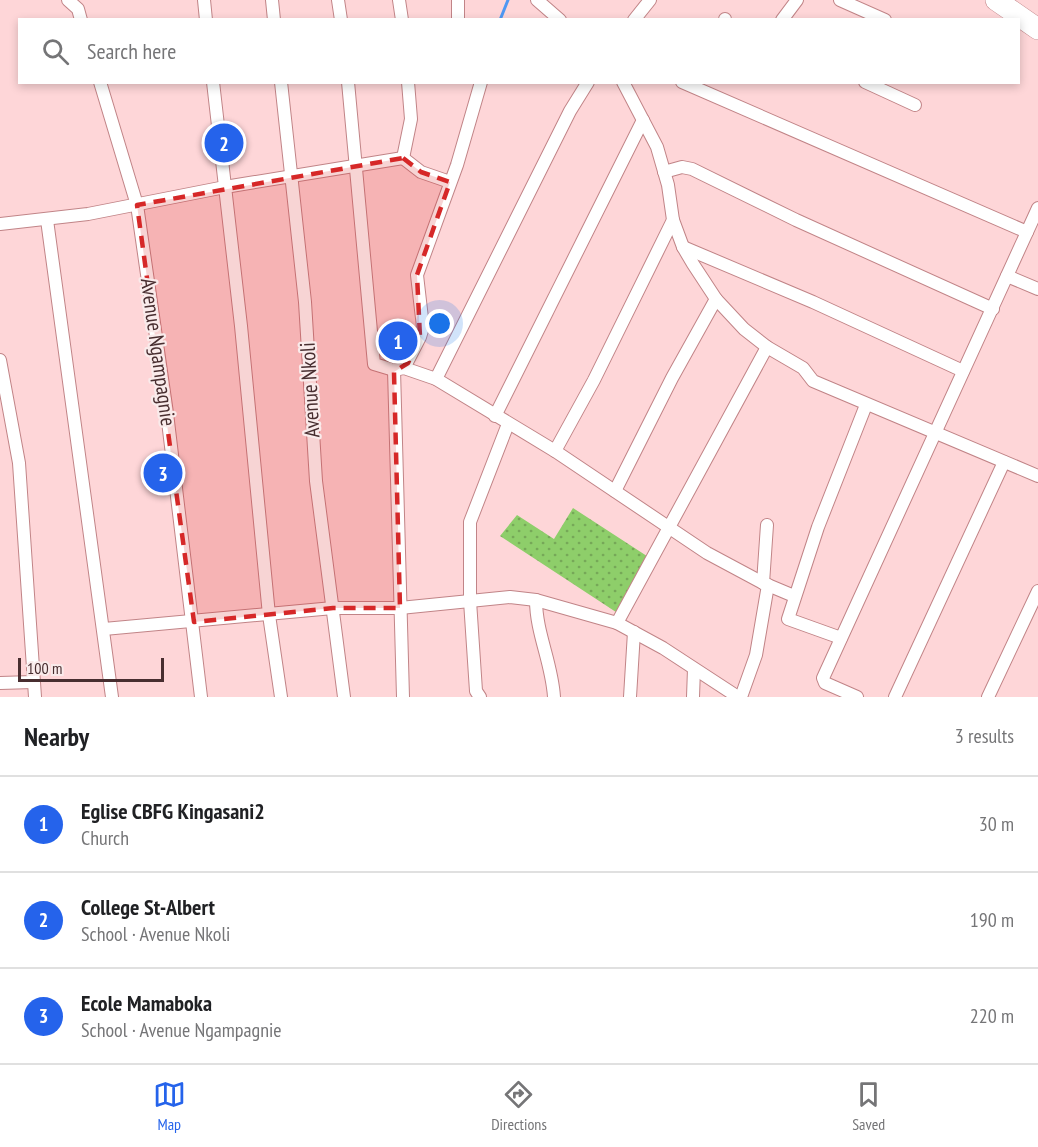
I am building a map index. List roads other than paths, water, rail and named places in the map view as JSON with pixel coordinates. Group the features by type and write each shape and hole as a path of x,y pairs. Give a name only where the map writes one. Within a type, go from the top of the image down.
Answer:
{"highway":[{"path":"996,0 1038,29"}],"street":[{"path":"68,0 80,10"},
{"path":"204,0 206,18"},
{"path":"272,0 274,18"},
{"path":"338,0 341,18"},
{"path":"399,0 402,18"},
{"path":"458,0 458,18"},
{"path":"537,0 558,18"},
{"path":"784,18 797,0"},
{"path":"840,0 880,18"},
{"path":"635,18 646,1"},
{"name":"Avenue Ngampagnie","path":"101,84 137,205 194,622 201,697"},
{"path":"213,84 268,615 280,697"},
{"name":"Avenue Nkoli","path":"281,84 305,302 316,481 344,697"},
{"path":"348,84 357,164 372,360 379,367 399,369 436,379 555,451 707,553 794,596"},
{"path":"403,158 411,119 408,84"},
{"path":"403,697 400,608 399,369 420,337 423,327 417,275 450,182 480,84"},
{"path":"436,379 583,84"},
{"path":"624,84 657,147 673,220 683,248 716,299 744,329 767,347 803,368 813,381 1038,476"},
{"path":"686,84 1027,232"},
{"path":"869,84 915,105"},
{"path":"495,416 644,120"},
{"path":"0,224 46,220 225,187 292,178 357,164 403,158 421,172 450,182"},
{"path":"664,172 682,167 692,169 796,220 993,309"},
{"path":"852,696 822,681 1038,208"},
{"path":"46,220 112,697"},
{"path":"555,451 594,380 673,220"},
{"path":"683,248 824,307 963,371"},
{"path":"1007,276 1038,289"},
{"path":"615,491 672,378 716,299"},
{"path":"616,623 767,347"},
{"path":"0,360 19,463 35,697"},
{"path":"841,638 789,620 794,596 818,527 866,405"},
{"path":"480,697 476,691 470,601 471,516 508,424"},
{"path":"895,697 1004,462"},
{"path":"104,629 333,608 400,608 510,597 536,600 616,623 740,697 756,654 766,584 767,525"},
{"path":"988,697 1038,591"},
{"path":"536,600 540,630 550,662 554,697"},
{"path":"630,697 634,632"},
{"path":"693,697 694,669"},
{"path":"0,683 33,682"}],"waterway":[{"path":"501,18 508,0"}],"place":[{"name":"College St-Albert","path":"224,143"},
{"name":"Eglise CBFG Kingasani2","path":"398,341"},
{"name":"Ecole Mamaboka","path":"163,473"}]}
